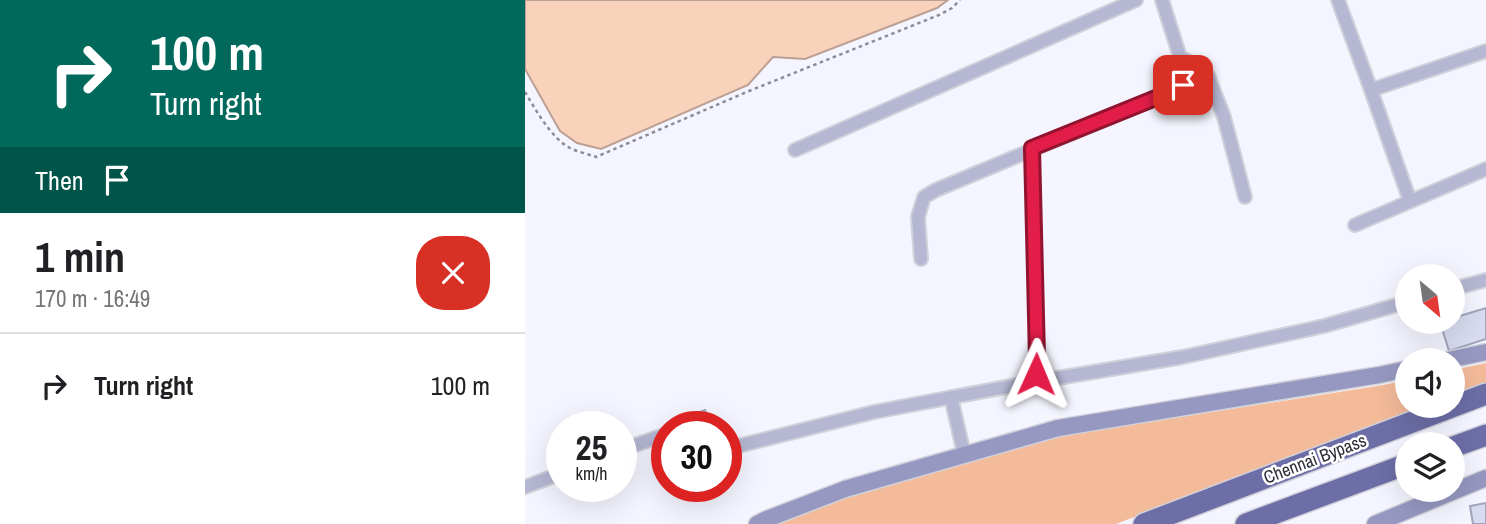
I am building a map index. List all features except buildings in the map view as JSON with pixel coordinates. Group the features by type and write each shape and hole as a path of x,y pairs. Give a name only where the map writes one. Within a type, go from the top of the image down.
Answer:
{"highway":[{"name":"Chennai Bypass","path":"1144,524 1486,394"},
{"path":"1465,443 1486,435"},
{"name":"Chennai Bypass","path":"1247,524 1395,468"}],"street":[{"path":"795,150 1136,0"},
{"path":"921,259 918,217 924,197 1032,148 1183,85 1180,57 1162,0"},
{"path":"1338,0 1410,201"},
{"path":"1371,90 1486,51"},
{"path":"1180,57 1208,76 1224,117 1245,197"},
{"path":"1021,384 1036,374 1037,358 1032,148"},
{"path":"1355,225 1486,169"},
{"path":"1465,286 1486,280"},
{"path":"742,445 874,412 1183,357 1324,326 1395,305"},
{"path":"1465,356 1486,352"},
{"path":"757,524 845,489 1058,428 1395,372"},
{"path":"951,397 964,454"},
{"path":"1375,524 1486,478"},
{"path":"525,487 546,479"}],"path":[{"path":"525,92 560,141 568,147 596,157 749,91 939,15 960,0"}],"shaded area":[{"path":"525,0 948,0 937,8 805,59 773,57 748,85 601,149 577,143 560,131 525,69"},
{"path":"1486,363 1486,383 1465,391 1465,367"},
{"path":"1395,382 1395,417 1116,524 774,524 849,496 1061,436"}],"route":[{"path":"1036,374 1032,148 1183,85"}]}
